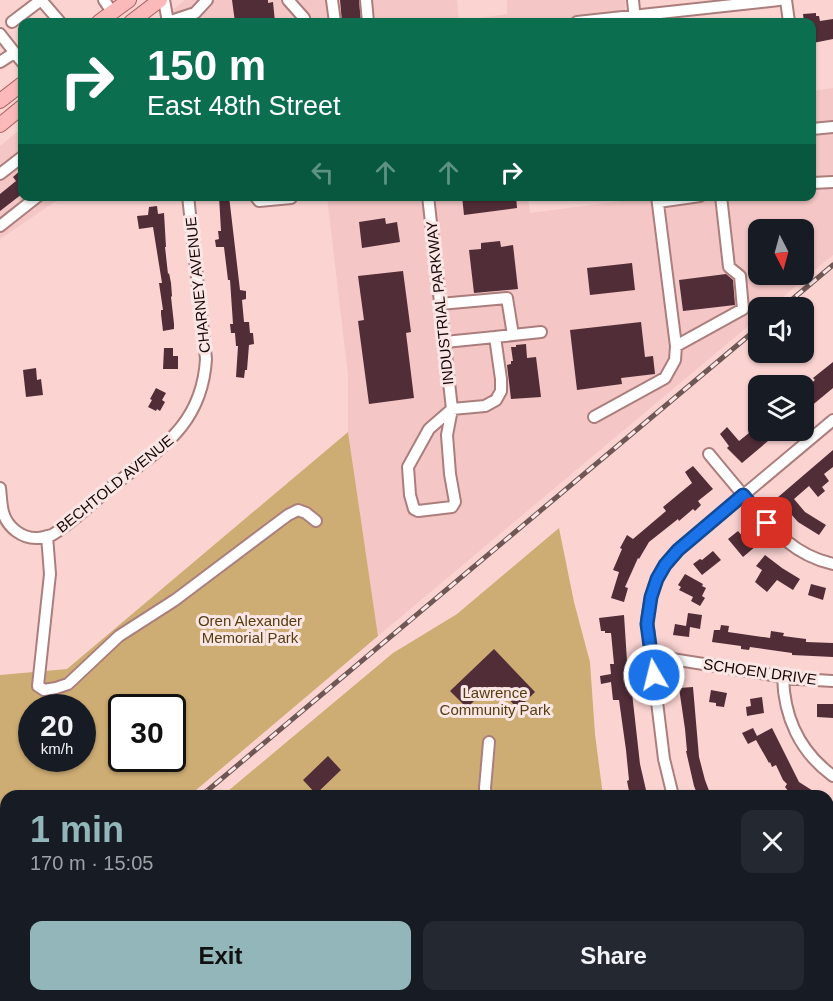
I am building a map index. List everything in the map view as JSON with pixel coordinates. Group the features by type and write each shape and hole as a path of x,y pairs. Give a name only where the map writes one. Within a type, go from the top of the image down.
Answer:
{"main road":[{"path":"104,18 129,0"},
{"path":"136,18 160,0"},
{"path":"0,101 18,87"},
{"path":"0,125 18,110"}],"street":[{"path":"12,22 41,0 53,18"},
{"path":"104,0 112,12"},
{"path":"164,0 167,18"},
{"path":"180,18 195,13 207,0"},
{"path":"288,0 304,18"},
{"path":"332,0 334,18"},
{"path":"366,0 368,18"},
{"path":"633,0 635,18"},
{"path":"643,18 779,0"},
{"path":"786,0 788,18"},
{"path":"0,34 18,58"},
{"path":"0,62 14,53"},
{"path":"816,129 833,127"},
{"path":"0,174 18,160"},
{"path":"816,183 833,182"},
{"path":"0,226 32,201"},
{"name":"CHARNEY AVENUE","path":"189,201 206,350 205,374"},
{"name":"INDUSTRIAL PARKWAY","path":"429,201 452,409 447,435 454,502 452,507 418,512 414,509 410,495 408,467 429,429 452,409"},
{"path":"594,417 665,378 675,360 676,346 658,201"},
{"path":"676,346 743,309 740,276 729,267 722,201"},
{"path":"440,304 507,298 513,335"},
{"path":"445,342 542,332"},
{"path":"452,409 485,406 496,400 501,391 501,385 495,337"},
{"name":"BECHTOLD AVENUE","path":"1,508 9,524 23,535 38,538 55,533 177,434 197,403 205,374"},
{"path":"672,790 664,759 649,638 648,620 651,597 657,579 678,550 833,420"},
{"path":"709,454 784,540 811,557 833,564"},
{"path":"0,488 1,508"},
{"path":"47,536 50,574 38,686 44,690 68,684 119,636 175,600 288,515 298,510 316,521"},
{"name":"SCHOEN DRIVE","path":"652,657 783,677 833,681"},
{"path":"783,677 788,717 797,737 810,755 833,776"},
{"path":"485,790 489,742"}],"shaded area":[{"path":"185,0 457,0 459,18 162,18"},
{"path":"507,0 625,0 626,15 597,18 480,18 507,14"},
{"path":"833,88 833,255 814,271 814,219 748,219 748,285 797,285 783,297 748,297 748,326 378,636 348,432 348,375 327,201 528,201 530,213 622,201 816,201 816,90"},
{"path":"18,131 18,201 56,201 0,239 0,146"}],"green space":[{"name":"Oren Alexander Memorial Park","path":"348,432 378,636 196,790 0,790 0,675 67,669"},
{"name":"Lawrence Community Park","path":"559,528 574,602 590,662 595,734 602,790 229,790 393,653 457,614"}],"building":[{"path":"232,0 273,2 275,18 234,18"},
{"path":"340,0 359,0 361,18 342,18"},
{"path":"816,13 820,21 833,19 833,39 816,42 816,18 804,18 803,14"},
{"path":"18,173 18,197 0,211 0,194 16,181 13,177"},
{"path":"219,201 230,201 240,290 246,291 246,299 242,300 244,322 249,322 254,344 249,345 244,378 236,377 238,346 236,346 235,333 231,333 230,324 233,324 230,280 228,280 224,247 216,247 215,240 219,239 218,231 221,231"},
{"path":"463,201 516,201 517,208 464,215"},
{"path":"157,206 158,214 164,213 165,247 174,324 174,329 163,331 159,283 162,283 153,227 139,229 137,216 148,215 149,207"},
{"path":"385,218 386,224 397,222 400,242 362,248 359,222"},
{"path":"500,241 501,247 513,245 518,289 474,293 469,250 481,249 481,243"},
{"path":"632,263 635,290 590,295 587,268"},
{"path":"403,271 411,332 406,333 414,398 369,404 358,321 364,320 358,276"},
{"path":"726,274 733,280 735,305 683,311 679,280"},
{"path":"641,322 645,357 653,356 655,374 621,378 622,384 577,390 570,330"},
{"path":"526,344 527,358 536,357 541,397 511,399 507,365 513,361 511,347"},
{"path":"164,348 173,348 173,356 178,356 178,369 163,369"},
{"path":"833,362 833,388 814,404 815,380 814,377"},
{"path":"36,368 37,380 41,379 43,395 26,397 23,370"},
{"path":"156,388 166,393 162,400 165,402 160,411 148,407"},
{"path":"727,427 739,441 748,434 748,441 768,441 742,463 727,448 729,446 720,434"},
{"path":"833,450 833,467 824,474 829,481 822,487 825,491 818,497 809,486 794,499 805,512 826,525 819,535 798,522 777,498"},
{"path":"693,466 713,489 698,501 701,505 695,511 693,509 679,521 678,519 649,542 638,558 625,587 628,588 624,602 611,598 619,572 613,570 627,535 633,539 666,511 663,507 692,483 685,472"},
{"path":"738,531 756,546 743,557 728,539"},
{"path":"713,551 721,560 702,575 693,564"},
{"path":"765,555 800,579 793,590 777,580 767,592 755,582 762,570 756,566"},
{"path":"685,574 706,588 702,596 705,598 700,606 691,601 693,597 679,590 681,587 678,585"},
{"path":"811,584 826,588 823,600 808,595"},
{"path":"688,613 702,615 700,629 690,627 689,637 673,635 675,624 686,626"},
{"path":"624,615 627,661 629,666 632,666 633,675 630,675 640,764 646,790 629,790 619,700 613,700 611,682 601,684 600,676 611,674 610,664 614,664 611,633 601,631 599,618"},
{"path":"721,625 729,626 728,632 770,638 771,631 784,633 783,636 806,639 806,642 833,643 833,657 792,655 792,653 750,647 749,650 741,649 741,646 712,642 714,630 720,630"},
{"path":"494,649 535,692 518,709 497,687 487,688 467,708 450,691"},
{"path":"693,687 699,757 709,790 696,790 694,786 686,751 679,688"},
{"path":"711,690 727,693 724,707 709,702"},
{"path":"762,697 764,713 747,716 746,707 751,706 750,699"},
{"path":"817,704 833,704 833,718 817,717"},
{"path":"753,728 757,736 772,728 799,782 812,790 787,790 785,787 787,784 776,765 772,767 756,740 748,744 742,733"},
{"path":"328,756 341,770 320,790 312,790 303,780"}],"railway":[{"path":"795,297 833,265"},
{"path":"208,790 748,336"}],"route":[{"path":"654,675 648,610 657,579 665,565 678,550 743,495 767,523"}]}
